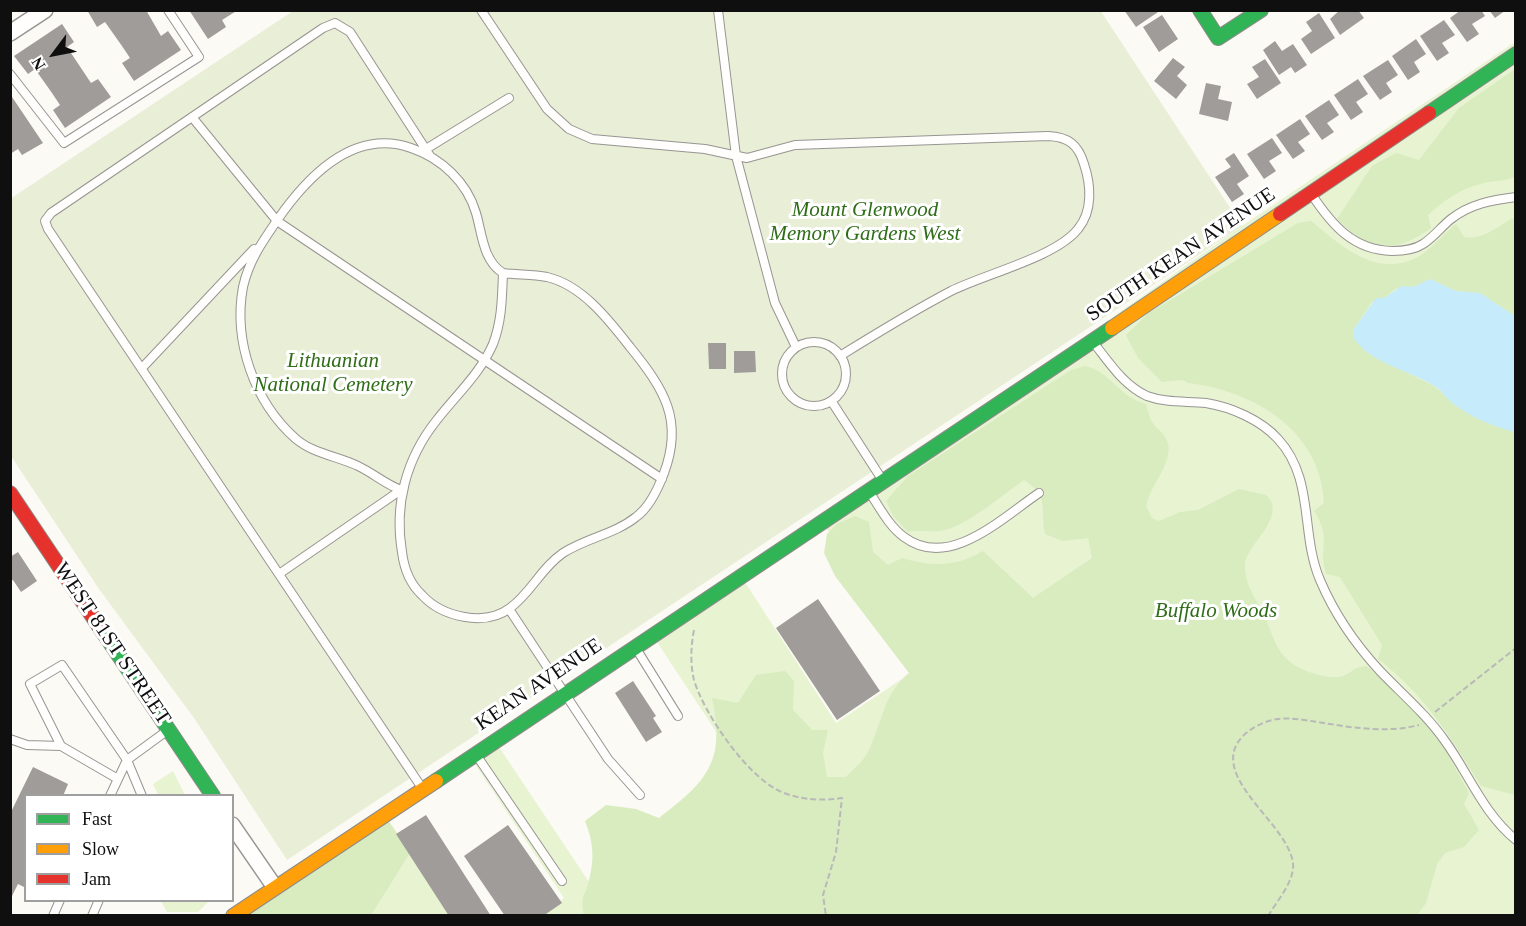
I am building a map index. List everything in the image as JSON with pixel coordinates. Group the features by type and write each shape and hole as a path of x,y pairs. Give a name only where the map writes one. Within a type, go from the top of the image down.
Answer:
{"street":[{"path":"10,33 45,10"},
{"path":"1200,10 1218,38 1261,10"},
{"name":"SOUTH KEAN AVENUE","path":"870,492 1515,54"},
{"name":"KEAN AVENUE","path":"233,915 870,492"},
{"name":"WEST 81ST STREET","path":"10,493 15,510 212,794"},
{"path":"234,828 274,886"}],"lane":[{"path":"10,74 64,143 199,57 168,10"},
{"path":"481,10 525,79 548,109 568,129 592,139 611,143 693,148 754,158 795,145 1048,136 1068,139 1079,151 1090,192 1085,218 1072,236 1038,255 952,291 840,356"},
{"path":"718,10 736,156 775,303 796,347"},
{"path":"422,788 48,229 45,220 51,213 323,28 340,24 350,32 428,153 449,170 470,198 484,247 492,261 503,273 548,277 576,291 605,317 639,357 672,417 672,452 662,479 646,509 637,517 556,558 509,609 485,618 460,615 436,606 420,594 406,570 402,553 401,490 425,437 485,360 501,318 503,273"},
{"path":"428,153 509,98"},
{"path":"192,117 277,221 662,479"},
{"path":"142,368 260,243 314,175 349,151 364,146 399,144 428,153"},
{"path":"1311,192 1336,228 1348,238 1372,248 1385,250 1406,250 1422,245 1463,211 1490,200 1515,197"},
{"path":"260,243 250,262 241,311 246,361 257,386 274,412 296,438 323,454 357,465 388,485 401,490"},
{"path":"1092,340 1126,382 1146,395 1223,408 1255,421 1277,437 1293,459 1301,478 1312,556 1329,597 1373,663 1427,719 1445,742 1486,808 1515,840"},
{"path":"813,342 824,343 840,356 844,364 846,381 832,402 814,407 803,405 786,391 781,370 788,354 796,347 813,342"},
{"path":"832,402 883,482"},
{"path":"279,574 401,490"},
{"path":"870,492 904,538 932,548 943,549 968,540 1039,493"},
{"path":"509,609 608,759 640,795"},
{"path":"635,646 678,716"},
{"path":"61,746 30,684 62,665 127,760 142,794"},
{"path":"110,794 127,760 168,729"},
{"path":"10,739 27,745 61,746 118,779"},
{"path":"475,753 562,881"}],"path":[{"path":"697,623 691,659 694,680 706,708 737,753 763,781 782,793 822,801 842,798 836,852 824,895 826,915"},
{"path":"1268,915 1287,886 1293,864 1281,836 1241,783 1234,767 1233,754 1242,736 1263,723 1279,719 1393,729 1418,725 1446,701 1502,662 1515,648"}],"green space":[{"name":"Lithuanian National Cemetery","path":"1100,10 1242,226 287,860 194,718 99,589 11,456 10,199 293,11"},
{"name":"Buffalo Woods","path":"1515,42 1515,915 539,915 564,898 471,758 495,741 589,882 746,777 653,636 741,576 836,723 920,667 822,522 816,526 1242,226"},
{"path":"1515,69 1515,176 1476,185 1454,195 1428,215 1431,228 1406,242 1394,245 1382,246 1360,238 1337,219 1372,166 1396,153 1419,160 1459,108"},
{"path":"1515,219 1515,316 1480,293 1456,291 1430,279 1413,287 1395,289 1384,298 1371,303 1353,330 1363,349 1373,356 1434,386 1453,403 1490,424 1515,432 1515,795 1481,786 1436,717 1410,687 1378,659 1382,645 1340,577 1326,574 1323,555 1324,535 1314,511 1324,503 1320,477 1311,455 1297,435 1280,419 1259,405 1237,395 1183,380 1162,382 1138,358 1126,335 1149,313 1298,223 1311,221 1356,254 1368,260 1395,264 1416,258 1456,224 1464,237 1470,238 1489,232"},
{"path":"1085,366 1102,373 1128,396 1146,404 1152,422 1166,438 1168,456 1146,506 1152,518 1159,521 1180,512 1198,510 1239,489 1266,495 1272,503 1273,512 1270,521 1247,556 1245,572 1249,586 1282,654 1304,670 1329,677 1343,676 1355,669 1367,666 1423,718 1446,751 1469,793 1464,804 1479,830 1464,847 1445,853 1437,864 1426,903 1417,915 584,916 583,900 591,872 592,857 590,836 585,821 606,805 636,809 659,818 690,793 709,768 714,754 716,720 712,698 738,703 756,675 785,671 794,681 793,710 812,730 828,730 823,753 827,777 846,777 866,755 888,700 900,681 909,673 835,576 824,553 827,534 837,524 855,516 869,522 873,552 888,565 902,558 934,564 953,563 983,551 1033,598 1092,558 1088,538 1063,541 1045,534 1041,498 1038,492 1024,480 976,515 940,531 908,532 894,517 886,501 908,476 1071,370"},
{"path":"173,771 184,794 158,794 153,784"},
{"path":"385,815 452,915 235,916"},
{"path":"387,819 410,853 371,915 243,916"},
{"path":"162,902 208,902 198,912 167,912"}],"water":[{"path":"1430,279 1456,291 1480,293 1515,316 1515,432 1466,413 1436,387 1369,354 1353,337 1353,330 1376,298 1384,298 1402,286 1413,287"}],"building":[{"path":"87,10 146,10 161,36 168,31 181,50 134,81 122,63 130,58 105,22 97,27"},
{"path":"189,10 238,10 222,20 226,27 208,39"},
{"path":"1124,10 1161,10 1136,27"},
{"path":"1340,10 1358,10 1364,18 1340,35 1330,19"},
{"path":"1461,10 1481,10 1485,16 1472,24 1479,34 1467,42 1450,18"},
{"path":"1489,10 1506,10 1495,18"},
{"path":"1319,13 1335,38 1311,54 1301,39 1312,31 1306,22"},
{"path":"1162,15 1178,39 1159,52 1143,27"},
{"path":"1444,20 1455,35 1442,43 1449,53 1437,61 1420,36"},
{"path":"62,24 74,42 67,47 91,83 98,79 111,97 65,128 53,110 60,105 35,69 28,74 14,56"},
{"path":"1416,39 1426,54 1414,62 1420,72 1408,80 1392,56"},
{"path":"1275,41 1282,51 1293,44 1307,65 1295,73 1291,67 1279,75 1263,50"},
{"path":"1173,58 1185,67 1177,76 1187,85 1176,99 1154,81"},
{"path":"1265,59 1281,83 1257,99 1247,84 1259,77 1252,67"},
{"path":"1388,60 1398,75 1386,83 1392,92 1380,100 1363,76"},
{"path":"1358,79 1368,94 1356,102 1363,112 1351,120 1334,95"},
{"path":"1206,83 1221,86 1218,99 1232,102 1228,121 1199,114"},
{"path":"10,94 43,143 22,155 18,149 10,154"},
{"path":"1329,100 1339,115 1327,123 1334,132 1322,140 1305,116"},
{"path":"1300,119 1310,134 1298,142 1305,151 1293,159 1276,135"},
{"path":"1272,138 1282,153 1269,161 1276,171 1264,179 1247,154"},
{"path":"1234,153 1249,176 1237,184 1244,194 1232,202 1215,177 1231,167 1225,159"},
{"path":"708,343 726,343 726,369 709,369"},
{"path":"734,351 755,351 756,372 734,373"},
{"path":"18,552 37,581 21,592 13,580 10,581 10,557"},
{"path":"818,599 880,691 837,720 776,628"},
{"path":"633,681 656,716 653,718 662,732 646,742 615,693"},
{"path":"33,767 68,784 64,794 24,794 24,887 18,884 10,900 10,814"},
{"path":"426,815 491,916 449,916 396,834"},
{"path":"508,825 562,903 543,916 505,916 464,856"}],"traffic: fast":[{"path":"1200,10 1218,38 1261,10"},
{"path":"1429,113 1516,54"},
{"path":"436,781 1112,328"},
{"path":"99,626 212,794"}],"traffic: slow":[{"path":"1112,328 1280,214"},
{"path":"233,916 436,781"}],"traffic: jam":[{"path":"1280,214 1429,113"},
{"path":"10,493 99,626"}],"park label":[{"name":"Mount Glenwood Memory Gardens West","path":"865,222"}]}
